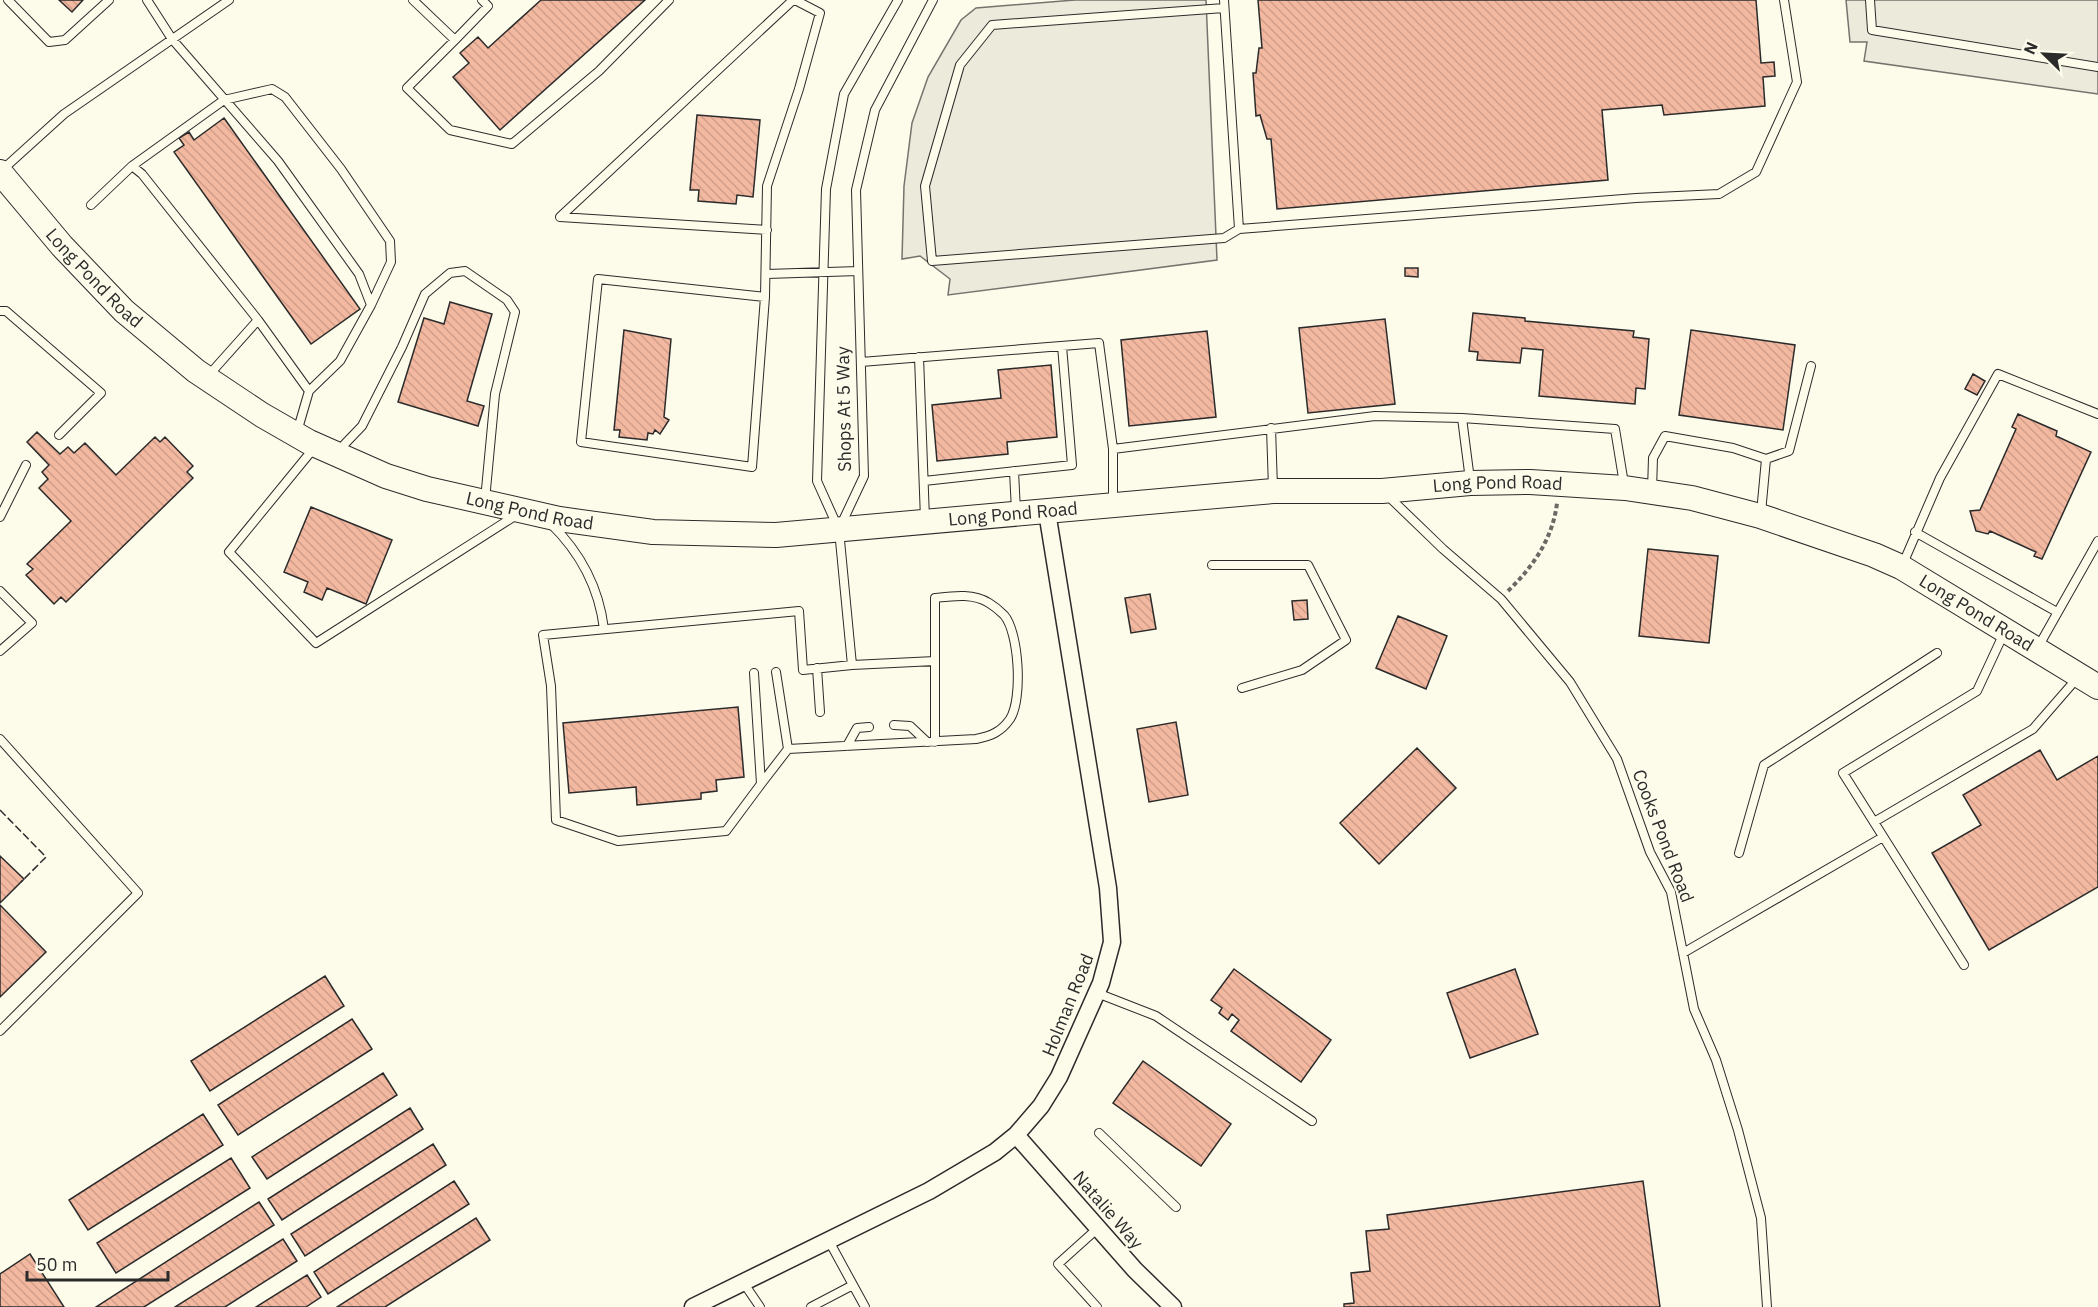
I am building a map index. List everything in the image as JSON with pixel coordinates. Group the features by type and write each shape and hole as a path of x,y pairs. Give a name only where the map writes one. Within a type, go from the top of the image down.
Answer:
{"street":[{"name":"Long Pond Road","path":"0,172 109,296 206,378 316,444 386,476 427,489 619,529 685,534 764,535 1273,491 1382,491 1470,483 1559,484 1652,491 1692,498 1760,516 1874,555 1901,567 2093,683"},
{"name":"Holman Road","path":"697,1306 947,1181 995,1152 1016,1135 1041,1106 1059,1077 1097,993 1112,942 1108,888 1047,512"},
{"name":"Natalie Way","path":"1016,1135 1135,1270 1173,1307"}],"lane":[{"path":"8,0 49,42 65,40 109,0"},
{"path":"147,0 172,39 278,161 359,274 371,305"},
{"path":"0,172 64,114 228,0"},
{"path":"413,0 454,40"},
{"path":"482,0 488,6 407,88 450,130 512,144 599,71 669,0"},
{"path":"765,297 598,279 581,442 752,467 767,274 767,230 767,186 799,89 820,13 794,0 561,217 767,230"},
{"name":"Shops At 5 Way","path":"839,530 817,481 826,189 844,94 898,0"},
{"name":"Shops At 5 Way","path":"839,530 864,476 856,190 875,110 933,0"},
{"path":"1239,229 1224,4 992,25 960,65 925,186 932,261 1224,238 1239,229 1636,198 1719,194 1756,172 1797,82 1784,0"},
{"path":"1870,0 1872,30 2098,67"},
{"path":"91,205 132,166 224,100 272,89 285,97 341,169 390,241 391,262 371,305 340,361 309,392"},
{"path":"132,166 142,174 258,320 309,392 316,444"},
{"path":"484,502 495,394 515,312 507,300 465,271 450,273 425,294 402,347 362,426 316,444 229,552 316,643 532,512 580,556 601,605 604,630"},
{"path":"767,274 858,271"},
{"path":"0,311 6,310 101,393 59,435"},
{"path":"206,378 258,320"},
{"path":"861,362 1099,343 1113,449 1113,505"},
{"path":"924,481 1072,465 1062,346"},
{"path":"919,357 926,522"},
{"path":"1652,491 1653,458 1665,436 1733,448 1766,459 1789,451 1811,366"},
{"path":"1901,567 1940,478 1998,374 2098,414"},
{"path":"1113,449 1375,416 1462,418 1615,429 1625,488"},
{"path":"1462,418 1470,483"},
{"path":"1270,428 1273,491"},
{"path":"1760,516 1766,459"},
{"path":"0,517 26,465"},
{"path":"1014,471 1016,514"},
{"name":"Cooks Pond Road","path":"1382,491 1443,549 1501,599 1570,681 1617,759 1650,852 1671,892 1694,1009 1716,1060 1735,1120 1761,1218 1767,1307"},
{"path":"839,530 852,664"},
{"path":"1915,532 2056,612"},
{"path":"2037,649 2098,541"},
{"path":"1212,565 1308,565 1346,640 1302,670 1242,688"},
{"path":"0,591 32,623 0,651"},
{"path":"788,749 931,742 992,736 1012,717 1017,698 1014,637 1005,616 988,602 963,595 935,598 931,742"},
{"path":"776,672 788,749 726,831 618,841 556,820 550,686 543,635 799,611 803,670 852,664 934,661"},
{"path":"1964,965 1843,773 1977,691 2006,630"},
{"path":"1739,854 1764,765 1936,653"},
{"path":"817,668 820,712"},
{"path":"754,673 761,784"},
{"path":"1874,822 2033,729 2093,683"},
{"path":"894,725 910,726 931,742"},
{"path":"847,746 857,728 870,727"},
{"path":"0,740 138,893 0,1031"},
{"path":"1683,953 1883,837"},
{"path":"1097,993 1156,1016 1312,1121"},
{"path":"1099,1133 1176,1207"},
{"path":"1097,1307 1058,1264 1098,1228"},
{"path":"829,1241 865,1307"},
{"path":"743,1282 760,1307"},
{"path":"811,1307 853,1285"}],"path":[{"path":"1501,599 1527,573 1546,542 1556,508 1559,484"}],"shaded area":[{"path":"1075,0 1206,0 1217,260 948,295 950,279 920,256 902,259 904,186 912,123 928,77 961,20 976,8"},
{"path":"1846,0 2098,0 2098,94 1864,61 1867,42 1850,42"}],"building":[{"path":"59,0 83,0 72,12"},
{"path":"541,0 645,0 500,130 453,77 469,63 460,53 478,37 488,48"},
{"path":"1258,0 1756,0 1761,63 1774,62 1775,76 1763,77 1765,106 1664,115 1662,105 1602,110 1608,180 1277,209 1271,139 1267,139 1260,115 1256,116 1253,73 1256,73 1259,48 1262,48"},
{"path":"697,115 760,120 753,197 737,195 736,204 698,201 699,190 690,190"},
{"path":"224,118 360,309 311,344 174,152 184,145 179,138 189,132 194,140"},
{"path":"1405,268 1418,268 1418,277 1405,276"},
{"path":"450,302 492,314 467,401 484,406 478,426 398,402 424,318 444,324"},
{"path":"1473,313 1525,318 1525,321 1634,331 1633,337 1649,339 1645,389 1636,388 1635,404 1539,396 1543,350 1522,348 1520,363 1477,360 1478,352 1469,351"},
{"path":"1385,319 1395,404 1308,413 1299,328"},
{"path":"624,330 671,339 664,417 669,420 660,434 655,430 653,434 648,433 647,440 619,437 620,430 614,430"},
{"path":"1691,330 1795,345 1783,430 1679,415"},
{"path":"1207,331 1216,417 1129,426 1121,340"},
{"path":"1051,365 1057,437 1007,442 1008,454 937,461 932,405 1001,398 998,370"},
{"path":"1973,374 1985,381 1977,395 1965,389"},
{"path":"2018,414 2057,431 2056,436 2091,452 2042,559 2034,556 2036,552 1990,531 1988,534 1976,531 1970,511 1980,510 2016,429 2012,427"},
{"path":"37,432 60,454 68,447 74,453 85,443 116,475 155,437 160,442 165,437 193,466 187,472 193,478 66,602 61,597 54,604 26,575 33,569 27,564 71,521 39,488 48,479 42,472 49,465 27,442"},
{"path":"311,507 392,540 366,604 327,588 322,600 304,592 308,582 284,572"},
{"path":"1648,549 1718,556 1709,643 1639,636"},
{"path":"1150,594 1156,629 1131,633 1125,598"},
{"path":"1307,600 1308,619 1294,620 1292,601"},
{"path":"1398,616 1447,636 1426,689 1376,668"},
{"path":"738,707 744,777 716,780 717,791 701,793 701,799 637,805 636,787 569,793 563,723"},
{"path":"1176,722 1188,795 1149,802 1137,729"},
{"path":"1417,748 1456,788 1379,864 1340,823"},
{"path":"2040,750 2057,780 2098,756 2098,887 1989,950 1932,853 1981,825 1963,795"},
{"path":"0,856 24,879 0,903"},
{"path":"0,905 46,952 0,997"},
{"path":"1234,969 1331,1040 1301,1082 1231,1031 1239,1020 1232,1014 1228,1020 1219,1013 1222,1008 1211,1000"},
{"path":"1515,969 1538,1034 1470,1058 1447,993"},
{"path":"325,976 344,1006 210,1091 191,1061"},
{"path":"352,1019 372,1049 238,1135 218,1105"},
{"path":"1143,1061 1231,1124 1201,1166 1113,1103"},
{"path":"383,1073 397,1095 267,1179 252,1157"},
{"path":"410,1108 423,1129 282,1220 268,1199"},
{"path":"203,1114 223,1145 88,1230 69,1200"},
{"path":"433,1144 446,1165 305,1256 291,1234"},
{"path":"231,1158 250,1188 116,1273 97,1243"},
{"path":"454,1181 469,1204 328,1294 314,1272"},
{"path":"1643,1181 1660,1307 1344,1307 1344,1304 1354,1303 1351,1273 1370,1271 1366,1231 1389,1229 1387,1215"},
{"path":"259,1202 274,1225 144,1307 96,1307"},
{"path":"476,1218 490,1240 385,1307 337,1307"},
{"path":"283,1239 297,1261 225,1307 175,1307"},
{"path":"30,1254 64,1307 0,1307 0,1274"},
{"path":"307,1275 321,1297 306,1307 256,1307"}],"fence":[{"path":"0,810 46,857 21,882"}]}
